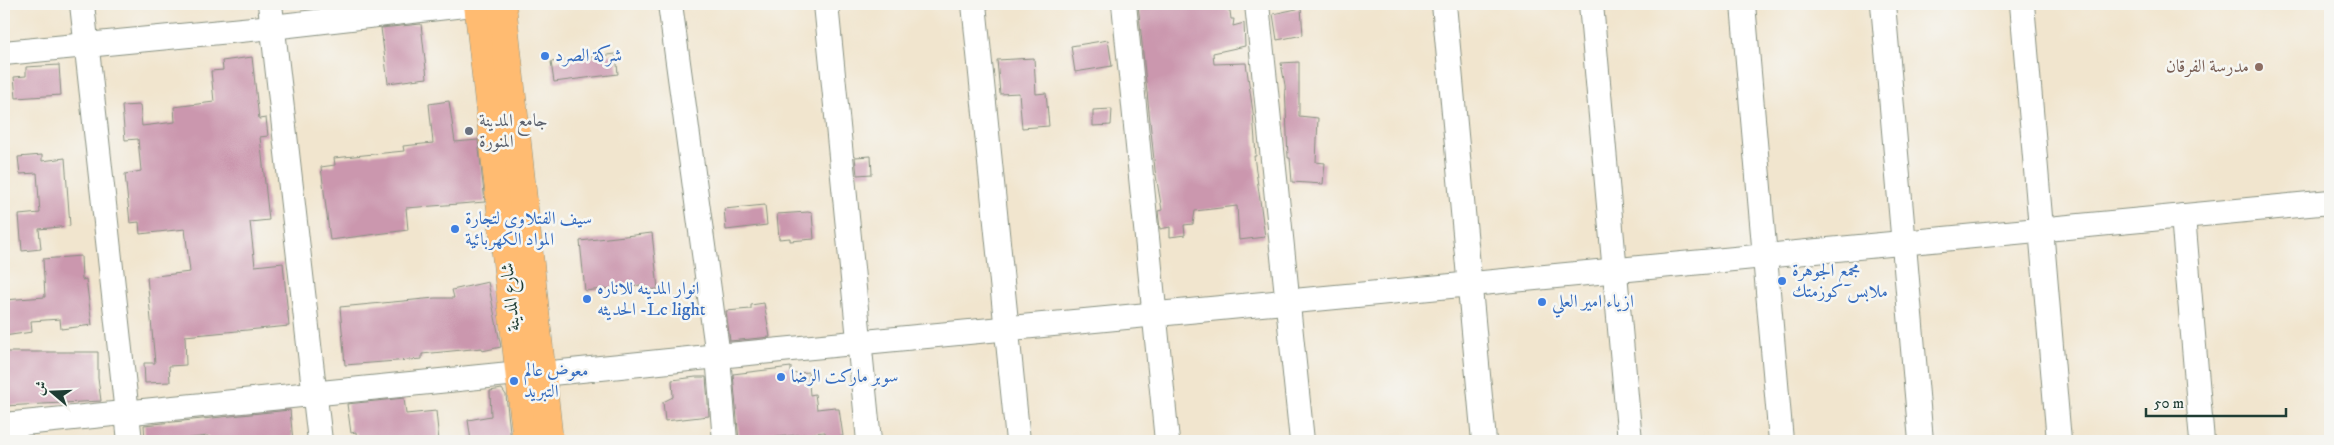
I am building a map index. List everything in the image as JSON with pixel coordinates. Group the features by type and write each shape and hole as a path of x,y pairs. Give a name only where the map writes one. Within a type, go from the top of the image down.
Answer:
{"main road":[{"name":"شارع المدينة","path":"478,4 531,374 549,441"},
{"name":"شارع المدينة","path":"502,4 531,374 527,441"}],"street":[{"path":"82,4 130,441"},
{"path":"4,53 87,45 271,15 473,4"},
{"path":"670,4 718,356 725,441"},
{"path":"826,4 869,441"},
{"path":"974,4 1018,441"},
{"path":"1124,4 1167,441"},
{"path":"1257,4 1302,441"},
{"path":"1444,4 1484,441"},
{"path":"1591,4 1630,441"},
{"path":"1744,4 1781,441"},
{"path":"1883,4 1921,441"},
{"path":"2022,4 2059,441"},
{"path":"271,15 320,441"},
{"path":"4,425 2330,202"},
{"path":"2183,216 2202,441"}],"building":[{"path":"1138,4 1214,4 1230,11 1231,19 1234,19 1233,26 1244,23 1245,46 1213,53 1214,64 1246,63 1253,112 1256,156 1254,156 1265,237 1239,240 1237,206 1195,211 1193,224 1184,225 1185,235 1170,237 1170,227 1160,229 1158,211 1162,210 1155,170"},
{"path":"1301,8 1303,35 1277,40 1273,14"},
{"path":"421,24 427,78 388,83 381,28"},
{"path":"1108,40 1112,66 1075,72 1071,46"},
{"path":"616,54 618,74 554,82 551,62"},
{"path":"252,57 259,119 266,118 268,136 260,137 269,220 250,222 255,266 283,263 289,326 185,336 186,365 169,366 170,382 145,383 144,363 155,363 147,277 190,272 185,229 140,234 139,222 130,223 125,174 141,171 138,139 125,140 122,106 140,105 142,126 175,122 174,107 214,102 211,71 223,70 222,61"},
{"path":"1034,58 1036,94 1046,93 1049,126 1022,128 1019,93 1000,94 997,60"},
{"path":"1299,62 1299,116 1318,118 1316,162 1325,163 1323,184 1292,182 1290,158 1288,158 1285,85 1281,63"},
{"path":"59,65 61,95 16,98 14,77 26,76 26,67"},
{"path":"449,101 455,142 478,140 485,202 406,208 408,230 330,240 321,167 335,165 334,158 404,151 403,146 433,143 429,104"},
{"path":"1112,109 1111,125 1093,126 1093,110"},
{"path":"42,155 42,161 65,158 70,226 39,229 41,249 22,251 19,215 40,213 37,173 20,174 18,157"},
{"path":"871,156 872,174 857,175 855,157"},
{"path":"765,205 767,225 726,230 724,209"},
{"path":"812,213 814,239 790,241 790,238 779,239 777,214"},
{"path":"652,233 658,289 642,290 641,285 585,291 580,241"},
{"path":"81,256 82,280 86,279 92,325 61,329 60,319 31,321 32,332 4,336 4,300 45,297 43,259"},
{"path":"488,282 501,347 482,351 482,348 422,354 422,359 345,365 340,307 454,298 452,290"},
{"path":"764,303 770,337 730,341 726,311 751,309 751,305"},
{"path":"4,352 98,352 98,378 101,401 4,406"},
{"path":"791,367 791,374 808,372 810,395 815,394 817,409 835,407 835,409 839,409 843,436 826,439 825,432 739,441 733,374"},
{"path":"706,377 709,416 665,421 663,402 673,397 672,380"},
{"path":"502,389 506,395 511,441 471,441 468,420 491,416 490,391"},
{"path":"404,398 406,414 436,411 439,441 357,441 356,432 351,433 347,404"},
{"path":"290,410 293,441 209,441 208,436 183,439 183,441 145,441 144,425"}],"place":[{"name":"شركة الصرد","path":"545,56"},
{"name":"مدرسة الفرقان","path":"2259,67"},
{"name":"جامع المدينة المنورة","path":"469,131"},
{"name":"سيف الفتلاوي لتجارة المواد الكهربائية","path":"455,229"},
{"name":"مجمع الجوهرة ملابس كوزمتك","path":"1782,281"},
{"name":"انوار المدينه للاناره الحديثه -Lc light","path":"587,299"},
{"name":"ازياء امير العلي","path":"1542,302"},
{"name":"سوبر ماركت الرضا","path":"781,377"},
{"name":"معوض عالم التبريد","path":"514,381"}]}
